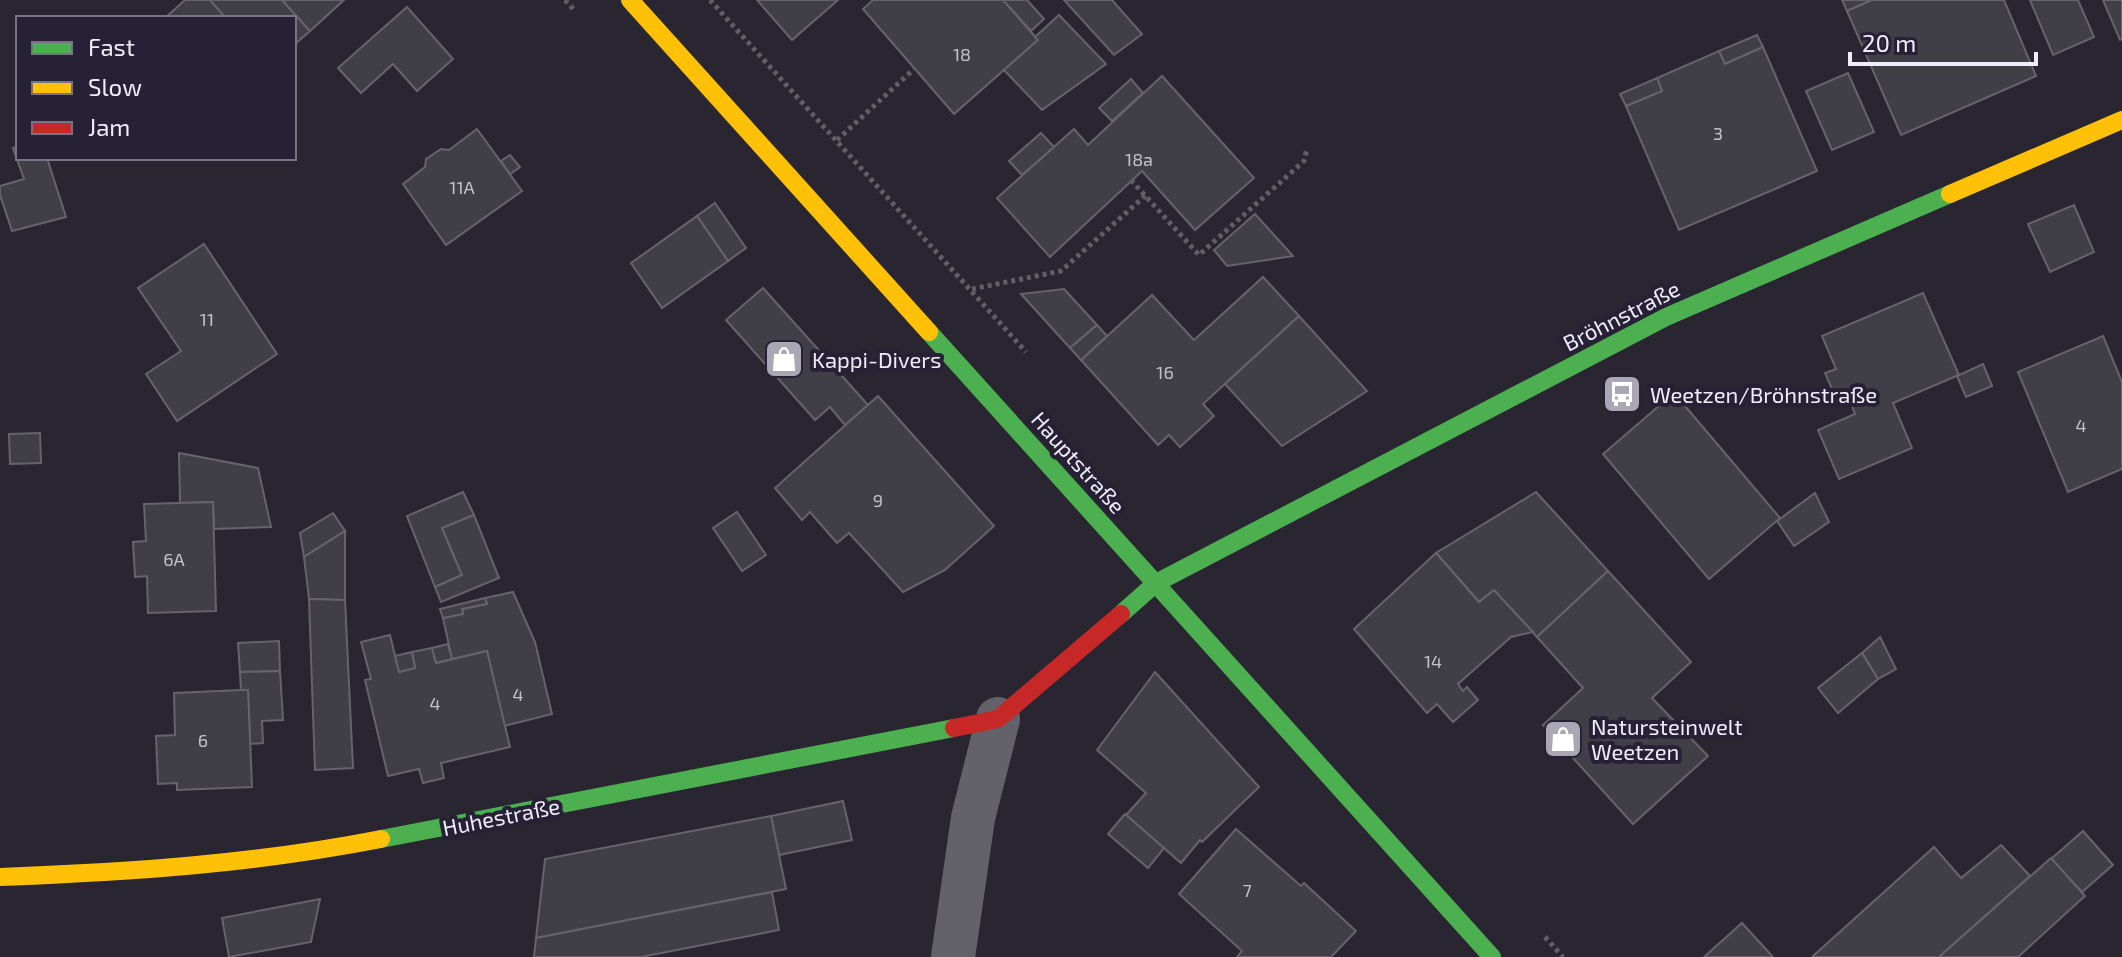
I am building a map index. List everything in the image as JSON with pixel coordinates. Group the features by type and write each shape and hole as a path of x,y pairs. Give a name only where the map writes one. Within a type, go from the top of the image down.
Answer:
{"street":[{"name":"Hauptstraße","path":"630,0 1492,957"},
{"name":"Bröhnstraße","path":"1156,583 1666,317 2122,120"},
{"name":"Huhestraße","path":"0,877 135,872 302,854 998,719 1156,583"},
{"path":"953,957 973,818 998,719"}],"path":[{"path":"837,140 915,68"},
{"path":"1131,180 1199,255 1304,161 1307,149"},
{"path":"972,289 1061,271 1146,195"}],"building":[{"path":"185,0 210,0 224,16 167,16"},
{"path":"210,0 282,0 310,31 296,43 296,16 224,16"},
{"path":"282,0 344,0 310,31"},
{"path":"757,0 838,0 792,40"},
{"path":"873,0 1003,0 1038,40 954,114 863,9"},
{"path":"1003,0 1027,0 1044,19 1031,31"},
{"path":"1064,0 1112,0 1142,34 1114,55"},
{"path":"1842,0 1872,0 1847,11"},
{"path":"1872,0 2004,0 2036,76 1901,135 1847,11"},
{"path":"2030,0 2078,0 2094,37 2053,55"},
{"path":"2103,0 2122,0 2120,40"},
{"path":"407,7 453,59 417,91 393,64 361,93 338,68"},
{"path":"1059,15 1106,64 1042,110 1004,70 1038,40 1035,37"},
{"path":"1757,35 1763,47 1725,64 1719,51"},
{"path":"1763,47 1817,171 1679,230 1626,106 1662,91 1657,78 1719,51 1725,64"},
{"path":"1848,73 1874,132 1832,150 1806,91"},
{"path":"1162,76 1254,178 1195,230 1142,171 1050,257 997,198 1074,129 1088,145"},
{"path":"1657,78 1662,91 1626,106 1620,94"},
{"path":"1131,79 1143,93 1112,121 1099,108"},
{"path":"477,129 522,191 446,245 403,184 425,167 426,159 441,149 449,150"},
{"path":"1041,133 1054,147 1022,175 1009,161"},
{"path":"510,155 520,167 510,174 501,161"},
{"path":"17,160 48,160 66,217 12,231 0,186 24,179"},
{"path":"715,203 746,248 728,261 697,216"},
{"path":"2074,205 2094,252 2050,272 2028,224"},
{"path":"1255,214 1293,256 1227,266 1214,250"},
{"path":"697,216 728,261 662,308 631,263"},
{"path":"204,244 277,354 177,421 146,374 181,351 138,288"},
{"path":"1263,277 1299,316 1203,404 1214,416 1180,447 1169,435 1158,445 1081,360 1152,295 1194,340"},
{"path":"763,288 868,405 845,425 830,407 815,420 726,320"},
{"path":"1064,289 1097,325 1070,348 1021,294"},
{"path":"1923,293 1959,375 1893,403 1912,448 1839,479 1818,430 1855,414 1846,391 1835,396 1825,373 1836,369 1822,336"},
{"path":"1299,316 1367,391 1282,446 1225,384"},
{"path":"1097,325 1107,336 1081,360 1070,348"},
{"path":"2103,336 2122,382 2122,469 2068,492 2018,372"},
{"path":"1983,364 1992,386 1966,397 1957,376"},
{"path":"1674,393 1780,518 1709,579 1603,454"},
{"path":"878,396 994,526 945,570 903,592 849,533 837,543 810,512 802,520 775,488"},
{"path":"40,433 41,463 10,464 9,434"},
{"path":"179,453 258,468 271,527 214,529 213,502 180,503"},
{"path":"463,492 474,515 442,528 462,575 435,587 407,516"},
{"path":"1536,492 1608,571 1537,637 1494,590 1479,602 1436,553"},
{"path":"1815,493 1829,522 1794,546 1777,521"},
{"path":"213,502 216,611 148,613 147,576 135,577 133,542 146,541 144,504"},
{"path":"737,512 766,555 742,571 713,528"},
{"path":"333,513 345,531 304,557 300,533"},
{"path":"474,515 499,578 441,602 435,587 462,575 442,528"},
{"path":"345,531 345,600 309,599 304,557"},
{"path":"1436,553 1479,602 1494,590 1533,632 1511,637 1458,684 1463,691 1467,687 1478,700 1453,722 1437,704 1427,713 1354,629"},
{"path":"1608,571 1691,662 1652,698 1708,756 1633,824 1543,725 1583,688 1537,637"},
{"path":"513,592 535,642 552,714 504,726 487,651 452,659 443,618 463,614 462,609 487,604 485,598"},
{"path":"485,598 487,604 462,609 463,614 443,618 440,609"},
{"path":"309,599 345,600 353,768 315,770"},
{"path":"390,635 399,672 415,668 412,652 432,648 436,663 487,651 510,747 441,763 444,778 423,783 419,769 388,776 365,680 371,679 361,642"},
{"path":"1880,637 1896,669 1878,679 1862,653"},
{"path":"279,641 280,671 240,672 238,643"},
{"path":"448,644 452,659 436,663 432,648"},
{"path":"412,652 415,668 399,672 395,656"},
{"path":"1862,653 1878,679 1838,713 1818,688"},
{"path":"280,671 283,720 262,721 263,743 250,744 248,690 241,690 240,672"},
{"path":"1155,672 1259,787 1202,842 1200,840 1181,863 1126,815 1146,793 1097,750"},
{"path":"248,690 252,787 177,790 177,783 158,784 156,736 175,735 174,693"},
{"path":"843,801 852,840 779,855 771,816"},
{"path":"1125,814 1164,848 1148,868 1108,834"},
{"path":"771,816 786,889 536,938 545,859"},
{"path":"1236,829 1301,886 1304,883 1356,931 1331,957 1237,957 1242,951 1179,894"},
{"path":"2083,831 2113,865 2082,892 2051,859"},
{"path":"2001,845 2030,876 1939,957 1812,957 1934,847 1961,878"},
{"path":"2051,858 2085,896 2018,957 1939,957"},
{"path":"772,892 779,930 641,957 534,957 536,938"},
{"path":"320,899 311,942 229,957 222,918"},
{"path":"1742,923 1773,957 1704,957"}],"traffic: fast":[{"path":"1121,614 1156,583 1666,317 1950,194"},
{"path":"929,332 1492,957"},
{"path":"381,839 954,728"}],"traffic: slow":[{"path":"630,0 929,332"},
{"path":"1950,194 2122,120"},
{"path":"0,877 191,866 286,855 381,839"}],"traffic: jam":[{"path":"954,728 998,719 1121,614"}],"place":[{"name":"Kappi-Divers","path":"784,359"},
{"name":"Weetzen/Bröhnstraße","path":"1622,394"},
{"name":"Natursteinwelt Weetzen","path":"1563,739"}]}
